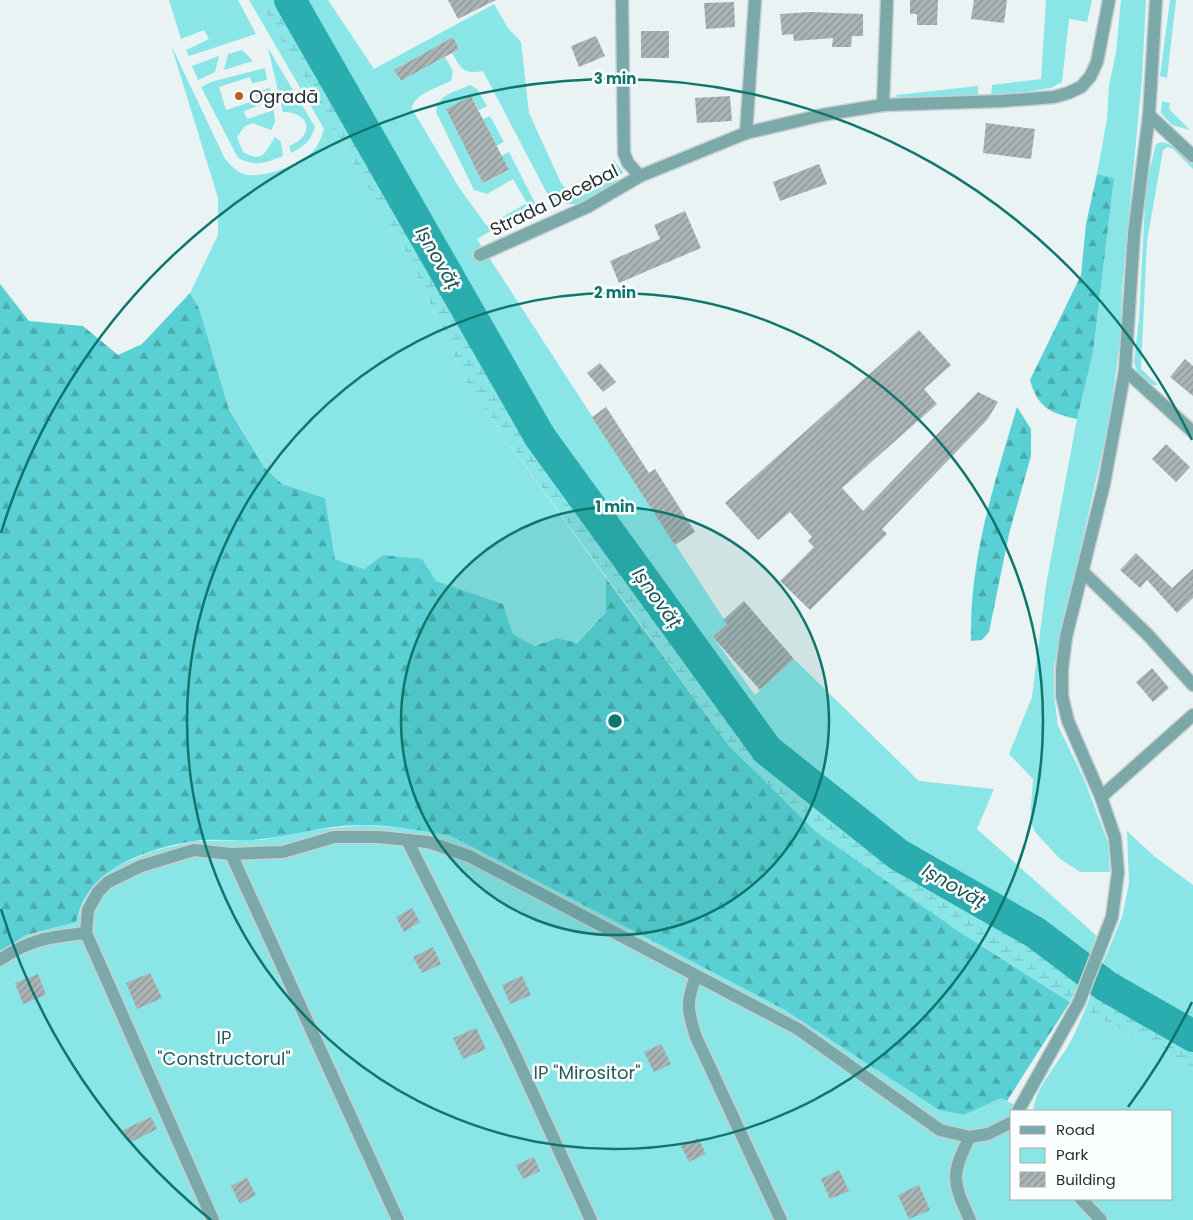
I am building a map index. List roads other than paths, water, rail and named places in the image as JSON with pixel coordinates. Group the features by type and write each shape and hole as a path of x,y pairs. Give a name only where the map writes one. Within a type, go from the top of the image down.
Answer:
{"street":[{"name":"Strada Decebal","path":"480,255 587,207 640,176 628,163 624,153 622,0"},
{"path":"746,133 754,0"},
{"path":"883,106 888,0"},
{"path":"640,176 746,133 822,115 883,106 1054,97 1081,87 1090,76 1097,62 1109,0"},
{"path":"1019,1110 1079,1002 1112,917 1118,872 1115,838 1102,797 1068,721 1062,696 1062,669 1066,637 1104,484 1125,370 1134,234 1149,115 1156,0"},
{"path":"1149,115 1193,156"},
{"path":"1125,370 1193,432"},
{"path":"1082,572 1147,634 1193,685"},
{"path":"1102,797 1193,714"},
{"path":"213,1220 86,933 88,910 98,892 108,882 141,866 194,850 231,854 283,852 334,837 428,842 469,856 798,1029 940,1130 970,1137 988,1134 1010,1123"},
{"path":"407,840 511,1046 591,1220"},
{"path":"231,854 398,1220"},
{"path":"0,960 26,944 41,939 86,933"},
{"path":"696,976 691,990 688,1012 696,1037 781,1220"},
{"path":"970,1137 956,1170 956,1182 970,1220"},
{"path":"1082,1200 1101,1220"}],"waterway":[{"name":"Ișnovăț","path":"290,0 540,437 767,750 899,855 1036,933 1106,986 1193,1036"}],"place":[{"name":"Ogradă","path":"239,96"}],"park label":[{"name":"IP \"Constructorul\"","path":"224,1047"},
{"name":"IP \"Mirositor\"","path":"587,1072"}]}
